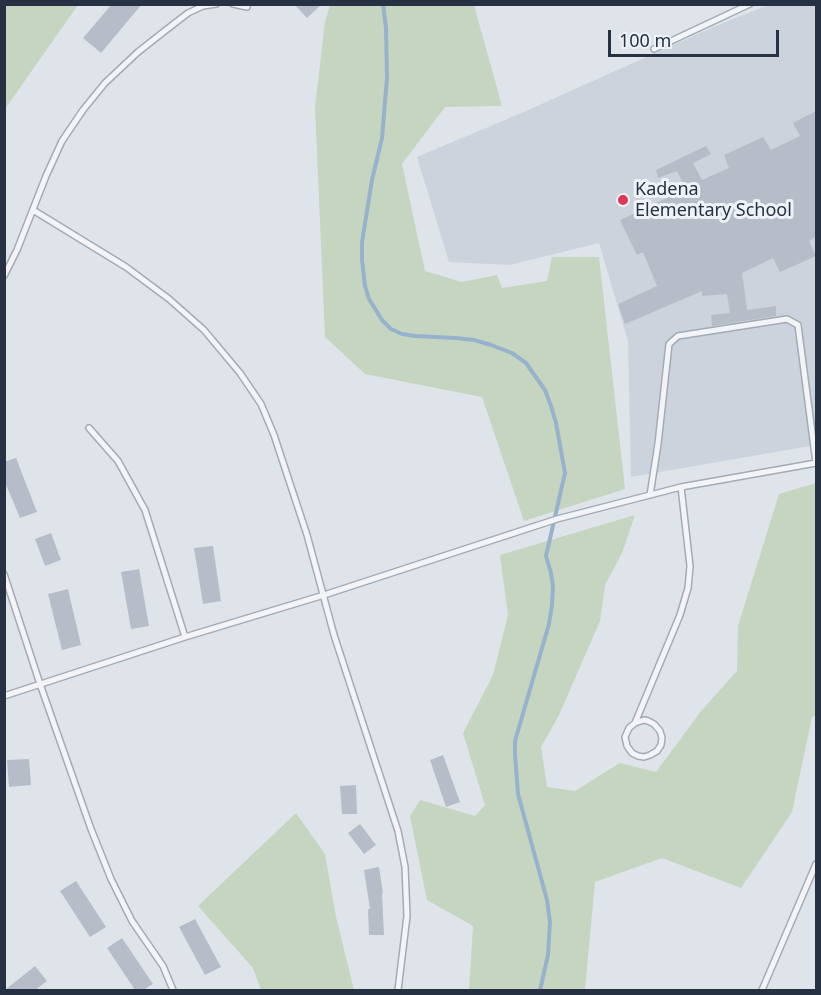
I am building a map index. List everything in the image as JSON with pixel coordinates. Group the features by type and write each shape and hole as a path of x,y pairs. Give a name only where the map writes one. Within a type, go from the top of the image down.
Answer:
{"lane":[{"path":"4,276 62,141 83,110 105,83 138,52 188,13 203,6 216,4"},
{"path":"233,4 247,7"},
{"path":"654,49 750,4"},
{"path":"33,210 126,267 169,298 204,330 240,373 261,404 274,435 307,535 334,635 398,831 405,867 407,916 398,990"},
{"path":"4,696 557,519 650,495 681,487 816,463 798,325 787,319 678,336 669,344 650,495"},
{"path":"89,428 118,461 145,510 185,637"},
{"path":"635,723 648,721 660,730 661,745 657,751 644,757 638,756 632,753 627,746 625,736 628,728 635,723 680,615 688,588 690,566 681,487"},
{"path":"4,574 40,684 111,879 132,921 163,966 173,990"},
{"path":"762,990 816,864"}],"shaded area":[{"name":"Kadena Elementary School","path":"768,5 816,5 816,445 631,477 628,341 599,243 510,265 449,262 417,157"}],"green space":[{"path":"4,5 78,5 5,109"},
{"path":"330,5 474,5 502,106 445,107 402,164 425,271 462,282 497,275 502,288 547,281 552,257 599,257 625,489 524,521 482,397 365,374 325,337 315,107 325,22"},
{"path":"816,483 816,715 812,717 792,812 741,888 662,858 595,882 585,989 591,990 469,990 473,926 427,900 410,816 420,800 475,816 485,805 463,733 493,675 508,615 500,555 635,515 622,553 605,585 600,621 559,715 541,747 547,787 575,791 620,763 656,772 702,710 737,671 738,626 779,494"},
{"path":"296,813 325,854 336,917 354,990 261,990 253,968 198,906"}],"building":[{"path":"112,4 142,4 101,53 83,38"},
{"path":"294,4 322,4 307,18"},
{"path":"816,111 816,237 809,241 816,256 780,272 773,258 742,273 747,310 776,306 776,316 712,326 711,315 730,313 727,294 702,296 702,291 625,324 618,304 657,286 643,252 637,255 620,220 686,189 677,171 658,178 656,170 706,146 711,154 693,163 702,180 729,168 724,155 763,137 771,150 800,136 793,123"},
{"path":"16,458 37,512 20,518 4,480 4,462"},
{"path":"51,533 61,560 45,566 35,539"},
{"path":"213,546 221,601 203,604 194,548"},
{"path":"139,569 149,626 131,629 121,572"},
{"path":"68,589 81,645 62,650 48,594"},
{"path":"443,755 460,802 446,807 430,760"},
{"path":"29,759 31,785 9,787 7,760"},
{"path":"356,785 357,814 342,814 340,786"},
{"path":"360,824 376,845 364,854 348,833"},
{"path":"379,867 383,893 384,935 369,935 368,909 370,909 364,870"},
{"path":"76,881 106,927 90,937 60,891"},
{"path":"195,919 221,967 205,975 179,927"},
{"path":"122,938 153,984 143,990 135,990 107,948"},
{"path":"35,966 47,981 35,990 5,990"}],"waterway":[{"path":"383,4 387,78 382,138 372,180 362,242 365,286 369,299 382,320 391,329 402,334 474,340 512,353 526,363 545,390 551,406 565,473 546,556 553,586 549,624 515,741 518,794 547,900 550,922 548,955 540,990"}],"place":[{"name":"Kadena Elementary School","path":"623,200"}]}
